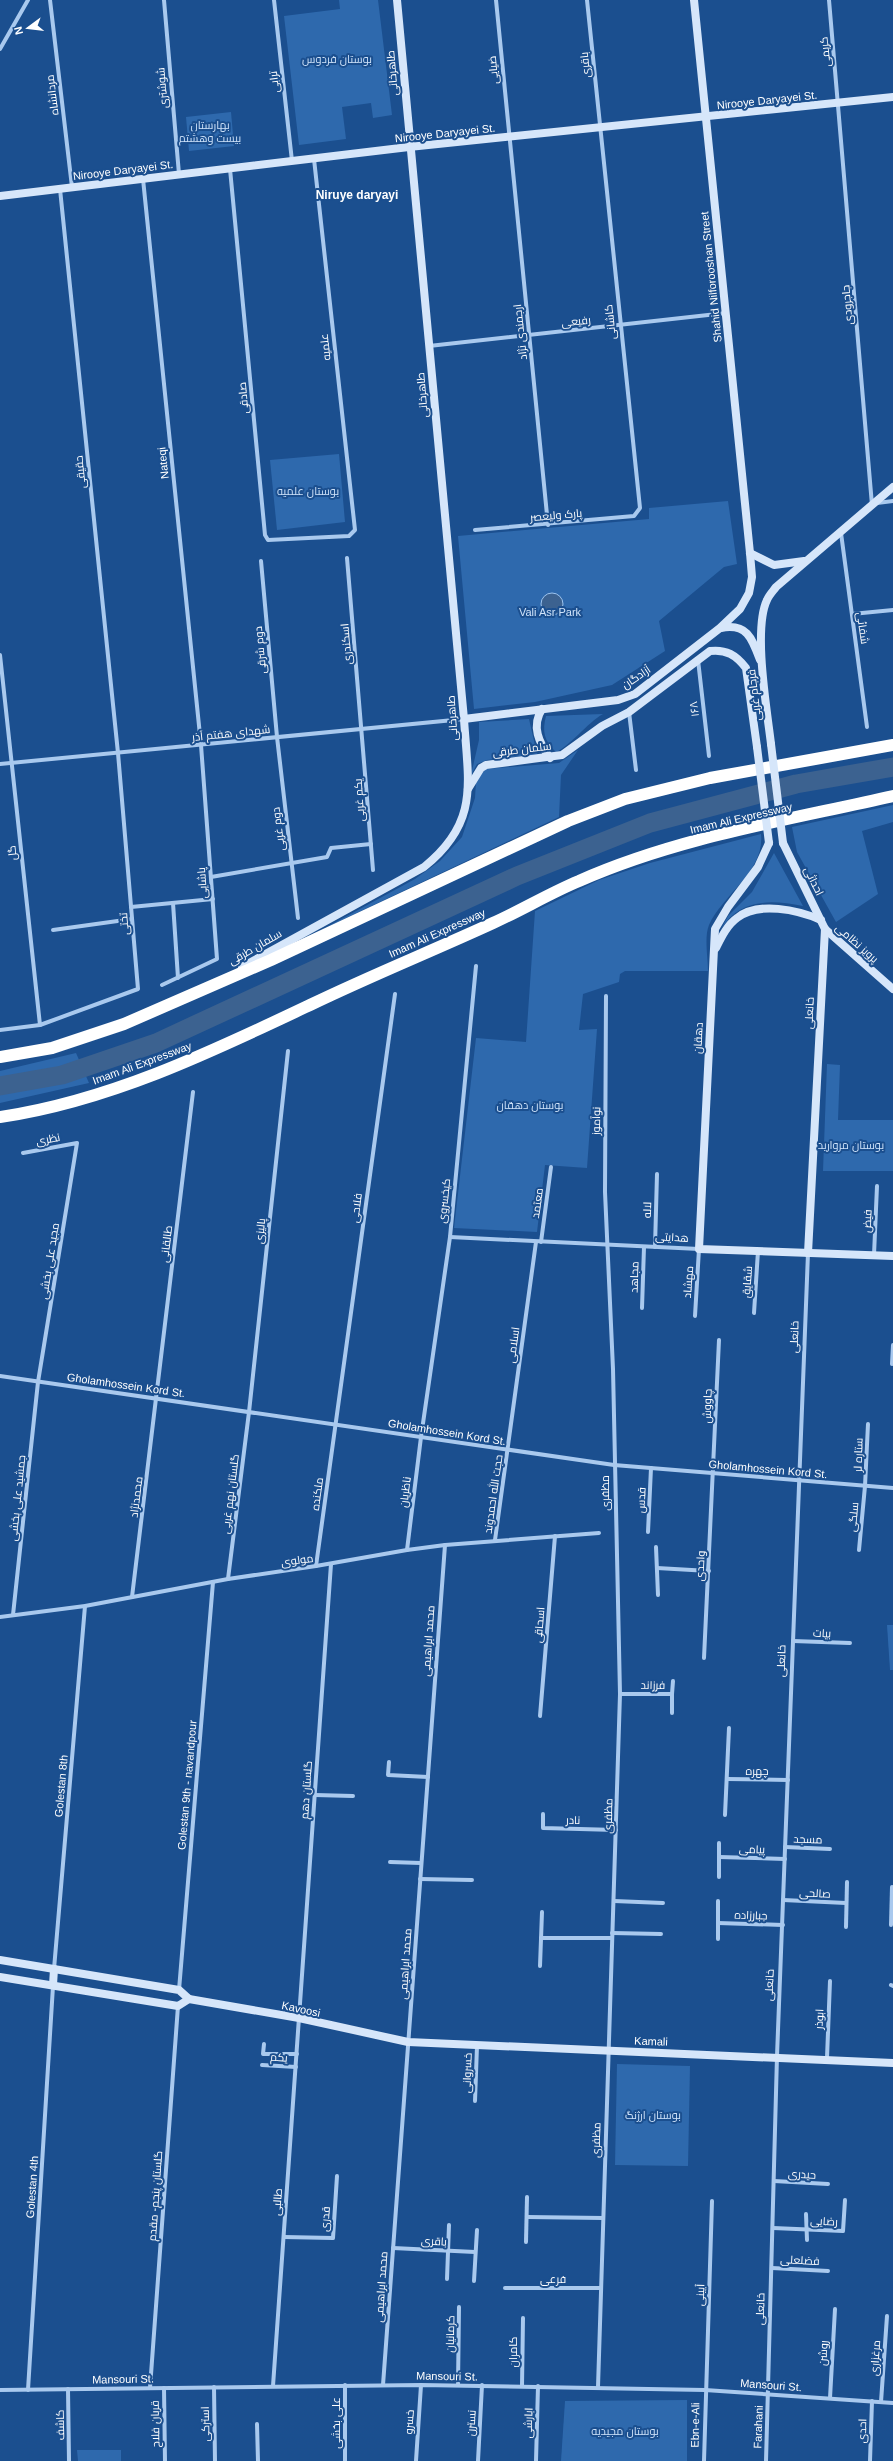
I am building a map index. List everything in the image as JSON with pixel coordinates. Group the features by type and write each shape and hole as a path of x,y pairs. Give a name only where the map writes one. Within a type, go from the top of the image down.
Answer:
{"highway":[{"path":"0,1057 52,1048 124,1024 271,960 428,888 568,821 625,799 710,778 893,745"},
{"name":"Imam Ali Expressway","path":"0,1117 61,1105 98,1094 205,1054 363,980 499,920 578,881 619,865 706,839 893,796"}],"main road":[{"name":"طاهرخانی","path":"397,0 409,147 464,719 468,789"},
{"name":"Shahid Nilforooshan Street","path":"694,0 750,553"},
{"name":"Nirooye Daryayei St.","path":"0,196 409,147 509,138 893,97"},
{"name":"فرجام غربی","path":"783,843 762,665 762,630 767,600 776,587 893,487"},
{"path":"750,553 774,565 805,561"},
{"name":"آزادگان","path":"464,719 618,700 635,694 720,628 740,609 749,593 752,577 750,553"},
{"path":"720,628 733,626 742,628 750,636 762,665"},
{"name":"سلمان طرقی","path":"220,981 278,946 424,867 442,852 462,823 468,789 481,768 486,765 550,758 562,755 602,726 629,712 710,651 720,650 739,659"},
{"name":"فرجام غربی","path":"739,659 746,668 769,843"},
{"path":"542,709 537,717 537,734 542,747 550,758"},
{"name":"دهقان","path":"699,1249 715,929 719,919 758,867 769,843"},
{"name":"احداثی","path":"783,843 825,929"},
{"path":"714,953 729,926 736,918 747,912 782,910 806,914 821,920"},
{"name":"پرویز نظامی","path":"825,929 893,989"},
{"name":"خانعلی","path":"808,1253 825,929"},
{"name":"هدایتی","path":"699,1249 893,1256"},
{"path":"0,1960 179,1990 189,1999 178,2006 0,1977"},
{"path":"53,1985 54,1969"},
{"name":"Kavoosi","path":"189,1999 299,2018 408,2042"},
{"name":"Kamali","path":"408,2042 477,2046 827,2058 893,2062"}],"street":[{"path":"0,49 27,2 21,0"},
{"name":"مردانشاه","path":"50,0 72,187"},
{"name":"شوشتری","path":"164,0 179,175"},
{"name":"ترابی","path":"274,0 292,161"},
{"name":"ضیایی","path":"496,0 509,138"},
{"name":"باقری","path":"587,0 601,128"},
{"name":"کریمی","path":"829,0 839,103"},
{"name":"جاجرودی","path":"839,103 873,504"},
{"name":"کاشانی","path":"601,128 619,325 640,508 638,513"},
{"name":"ارجمندی نژاد","path":"509,138 548,525"},
{"name":"علمیه","path":"314,159 354,522 353,534"},
{"name":"صادقی","path":"230,168 265,535 268,540 349,536 353,534"},
{"name":"Nateqi","path":"144,179 201,745"},
{"name":"حقیقی","path":"60,189 118,753"},
{"name":"رفیعی","path":"428,346 726,313"},
{"path":"873,504 893,501"},
{"name":"پارک ولیعصر","path":"475,530 548,525 634,516 638,513"},
{"name":"شفائی","path":"840,531 867,727"},
{"name":"اسکندری","path":"347,558 363,729"},
{"name":"دوم شرقی","path":"261,561 277,737"},
{"path":"852,614 893,610"},
{"name":"گل","path":"0,655 40,1025"},
{"name":"۱۶۸","path":"698,660 709,756"},
{"path":"629,712 636,770"},
{"name":"شهدای هفتم آذر","path":"0,764 464,719"},
{"name":"یکم غربی","path":"363,729 373,870"},
{"name":"دوم غربی","path":"277,737 298,918"},
{"name":"پاشایی","path":"162,985 217,959 201,745"},
{"name":"تختی","path":"40,1025 138,989 118,753"},
{"path":"211,878 327,857 331,848 371,844"},
{"path":"131,907 213,899"},
{"path":"173,903 178,978"},
{"path":"53,930 132,919"},
{"name":"کیخسروی","path":"421,1437 450,1237 476,966"},
{"name":"فلاحی","path":"335,1425 395,994"},
{"name":"نوآموز","path":"606,996 605,1192 608,1245"},
{"path":"0,1030 40,1025"},
{"name":"پالیزی","path":"249,1412 288,1051"},
{"name":"طالقانی","path":"157,1399 193,1092"},
{"name":"نظری","path":"23,1153 77,1143"},
{"name":"مجید علی بخشی","path":"38,1382 77,1143"},
{"name":"معتمد","path":"538,1242 551,1167"},
{"name":"لاله","path":"655,1247 657,1174"},
{"name":"فیض","path":"874,1256 877,1186"},
{"name":"هدایتی","path":"450,1237 699,1249"},
{"name":"اسلامی","path":"508,1450 538,1242"},
{"name":"مظفری","path":"598,2387 620,1694 608,1245"},
{"name":"مجاهد","path":"642,1308 644,1247"},
{"name":"مهشاد","path":"694,1316 699,1249"},
{"name":"شقایق","path":"754,1313 758,1251"},
{"name":"خانعلی","path":"768,2394 777,2056 808,1253"},
{"name":"چاووش","path":"714,1474 719,1340"},
{"path":"892,1364 893,1345"},
{"name":"Gholamhossein Kord St.","path":"0,1376 614,1465 893,1488"},
{"name":"جمشید علی بخشی","path":"13,1616 38,1382"},
{"name":"محمدنژاد","path":"132,1597 157,1399"},
{"name":"گلستان نهم غربی","path":"228,1579 249,1412"},
{"name":"ستاره لر","path":"865,1486 868,1424"},
{"name":"ملکنده","path":"316,1566 335,1425"},
{"name":"ناظریان","path":"408,1550 421,1437"},
{"name":"حجت الله احمدوند","path":"495,1540 508,1450"},
{"name":"قدس","path":"648,1532 651,1468"},
{"name":"واحدی","path":"704,1658 714,1474"},
{"name":"سلگی","path":"859,1550 865,1486"},
{"name":"مولوی","path":"0,1617 85,1606 228,1579 331,1564 408,1550 495,1540 599,1533"},
{"name":"اسحاقی","path":"540,1716 555,1536"},
{"name":"محمد ابراهیمی","path":"383,2385 444,1545"},
{"path":"656,1547 658,1595"},
{"name":"گلستان دهم","path":"299,2018 331,1564"},
{"path":"657,1568 708,1571"},
{"name":"Golestan 9th - navandpour","path":"179,1990 213,1582"},
{"name":"Golestan 8th","path":"54,1969 85,1606"},
{"name":"بیات","path":"793,1641 850,1643"},
{"name":"فرزاند","path":"620,1694 672,1694 673,1681"},
{"path":"672,1694 672,1713"},
{"path":"725,1815 729,1728"},
{"path":"389,1762 388,1775 428,1777"},
{"name":"چهره","path":"727,1780 788,1780"},
{"path":"315,1795 353,1796"},
{"name":"نادر","path":"543,1814 543,1828 616,1830"},
{"path":"719,1843 720,1877"},
{"name":"مسجد","path":"785,1847 830,1849"},
{"name":"پیامی","path":"719,1857 785,1859"},
{"path":"390,1862 421,1863"},
{"path":"420,1878 472,1880"},
{"path":"846,1927 847,1882"},
{"path":"891,1925 893,1902 892,1887"},
{"name":"صالحی","path":"784,1900 846,1903"},
{"path":"614,1901 663,1903"},
{"path":"718,1901 718,1939"},
{"path":"540,1966 542,1912"},
{"name":"جبارزاده","path":"718,1923 783,1925"},
{"path":"541,1938 661,1934"},
{"name":"ابوذر","path":"827,2058 830,1981"},
{"name":"Golestan 4th","path":"28,2390 53,1985"},
{"name":"گلستان پنجم- مقدم","path":"150,2388 178,2006"},
{"name":"طالبی","path":"273,2386 299,2018"},
{"path":"264,2044 263,2054 297,2054"},
{"name":"خسروانی","path":"475,2101 477,2046"},
{"name":"یکم","path":"262,2065 296,2068"},
{"name":"قدری","path":"284,2237 333,2238 337,2176"},
{"name":"حیدری","path":"774,2181 828,2184"},
{"path":"526,2242 527,2196"},
{"name":"رضایی","path":"773,2228 843,2231 845,2200"},
{"name":"آیینی","path":"705,2390 712,2201"},
{"path":"806,2214 807,2240"},
{"path":"527,2216 603,2218"},
{"path":"446,2279 450,2225"},
{"path":"474,2281 477,2230"},
{"name":"باقری","path":"393,2248 475,2252"},
{"name":"فضلعلی","path":"772,2268 828,2271"},
{"name":"فرعی","path":"505,2288 601,2288"},
{"name":"کرمانیان","path":"458,2385 459,2307"},
{"name":"روشن","path":"830,2398 835,2309"},
{"name":"مرغزاری","path":"881,2402 887,2316"},
{"name":"کامران","path":"522,2386 523,2318"},
{"name":"Mansouri St.","path":"0,2390 345,2385 538,2386 705,2390 893,2403"},
{"name":"علی بخشی","path":"345,2385 345,2461"},
{"name":"خسرو","path":"416,2461 420,2385"},
{"name":"نسترن","path":"478,2461 482,2386"},
{"name":"ابارشی","path":"536,2461 538,2386"},
{"name":"استرکی","path":"214,2387 215,2461"},
{"name":"قربان فلاح","path":"164,2388 165,2461"},
{"name":"کاشف","path":"68,2389 69,2461"},
{"name":"Ebn-e-Ali","path":"704,2461 705,2390"},
{"name":"Farahani","path":"766,2461 768,2394"},
{"name":"احدی","path":"870,2461 872,2401"},
{"path":"257,2424 258,2461"}],"green space":[{"name":"بوستان فردوس","path":"339,0 378,0 392,115 373,118 371,103 342,107 346,139 299,145 284,16 340,9"},
{"name":"بهارستان بیست وهشتم","path":"231,112 234,146 189,151 186,117"},
{"name":"بوستان علمیه","path":"339,454 345,522 277,530 270,460"},
{"name":"Vali Asr Park","path":"728,501 737,564 724,567 659,621 665,651 612,685 535,702 474,709 458,536 649,519 649,508"},
{"path":"603,714 567,745 556,752 549,744 545,736 544,726 546,716"},
{"path":"529,719 537,754 487,760 477,764 471,775 479,740 479,722"},
{"path":"578,750 561,775 559,817 323,929 415,879 440,861 462,837 475,798 476,782 485,769 559,763"},
{"path":"893,805 893,822 862,831 878,894 836,922 797,852 792,827"},
{"name":"بوستان دهقان","path":"761,834 757,859 742,882 715,914 709,925 706,941 708,971 625,971 620,974 619,982 583,994 579,1030 597,1029 587,1168 545,1165 537,1232 454,1228 476,1038 526,1042 535,911 599,880 650,863"},
{"path":"774,853 803,906 777,903 754,904 743,908 734,914 725,923 718,935 728,916 752,892"},
{"path":"76,1053 89,1083 0,1103 0,1071"},
{"name":"بوستان مروارید","path":"827,1064 840,1065 838,1120 893,1120 893,1171 823,1171"},
{"path":"887,1625 893,1625 893,1670 890,1670"},
{"name":"بوستان ارژنگ","path":"617,2064 690,2066 688,2166 615,2165"},
{"name":"بوستان مجیدیه","path":"687,2400 687,2461 561,2461 565,2401"},
{"path":"77,2450 121,2450 121,2461 78,2461"}],"shaded area":[{"path":"552,593 560,596 563,604 560,612 552,615 544,612 541,604 544,596"}],"waterway":[{"path":"0,1086 62,1075 156,1043 517,876 650,823 796,784 893,767"}],"district":[{"name":"Niruye daryayi","path":"357,195"}]}
